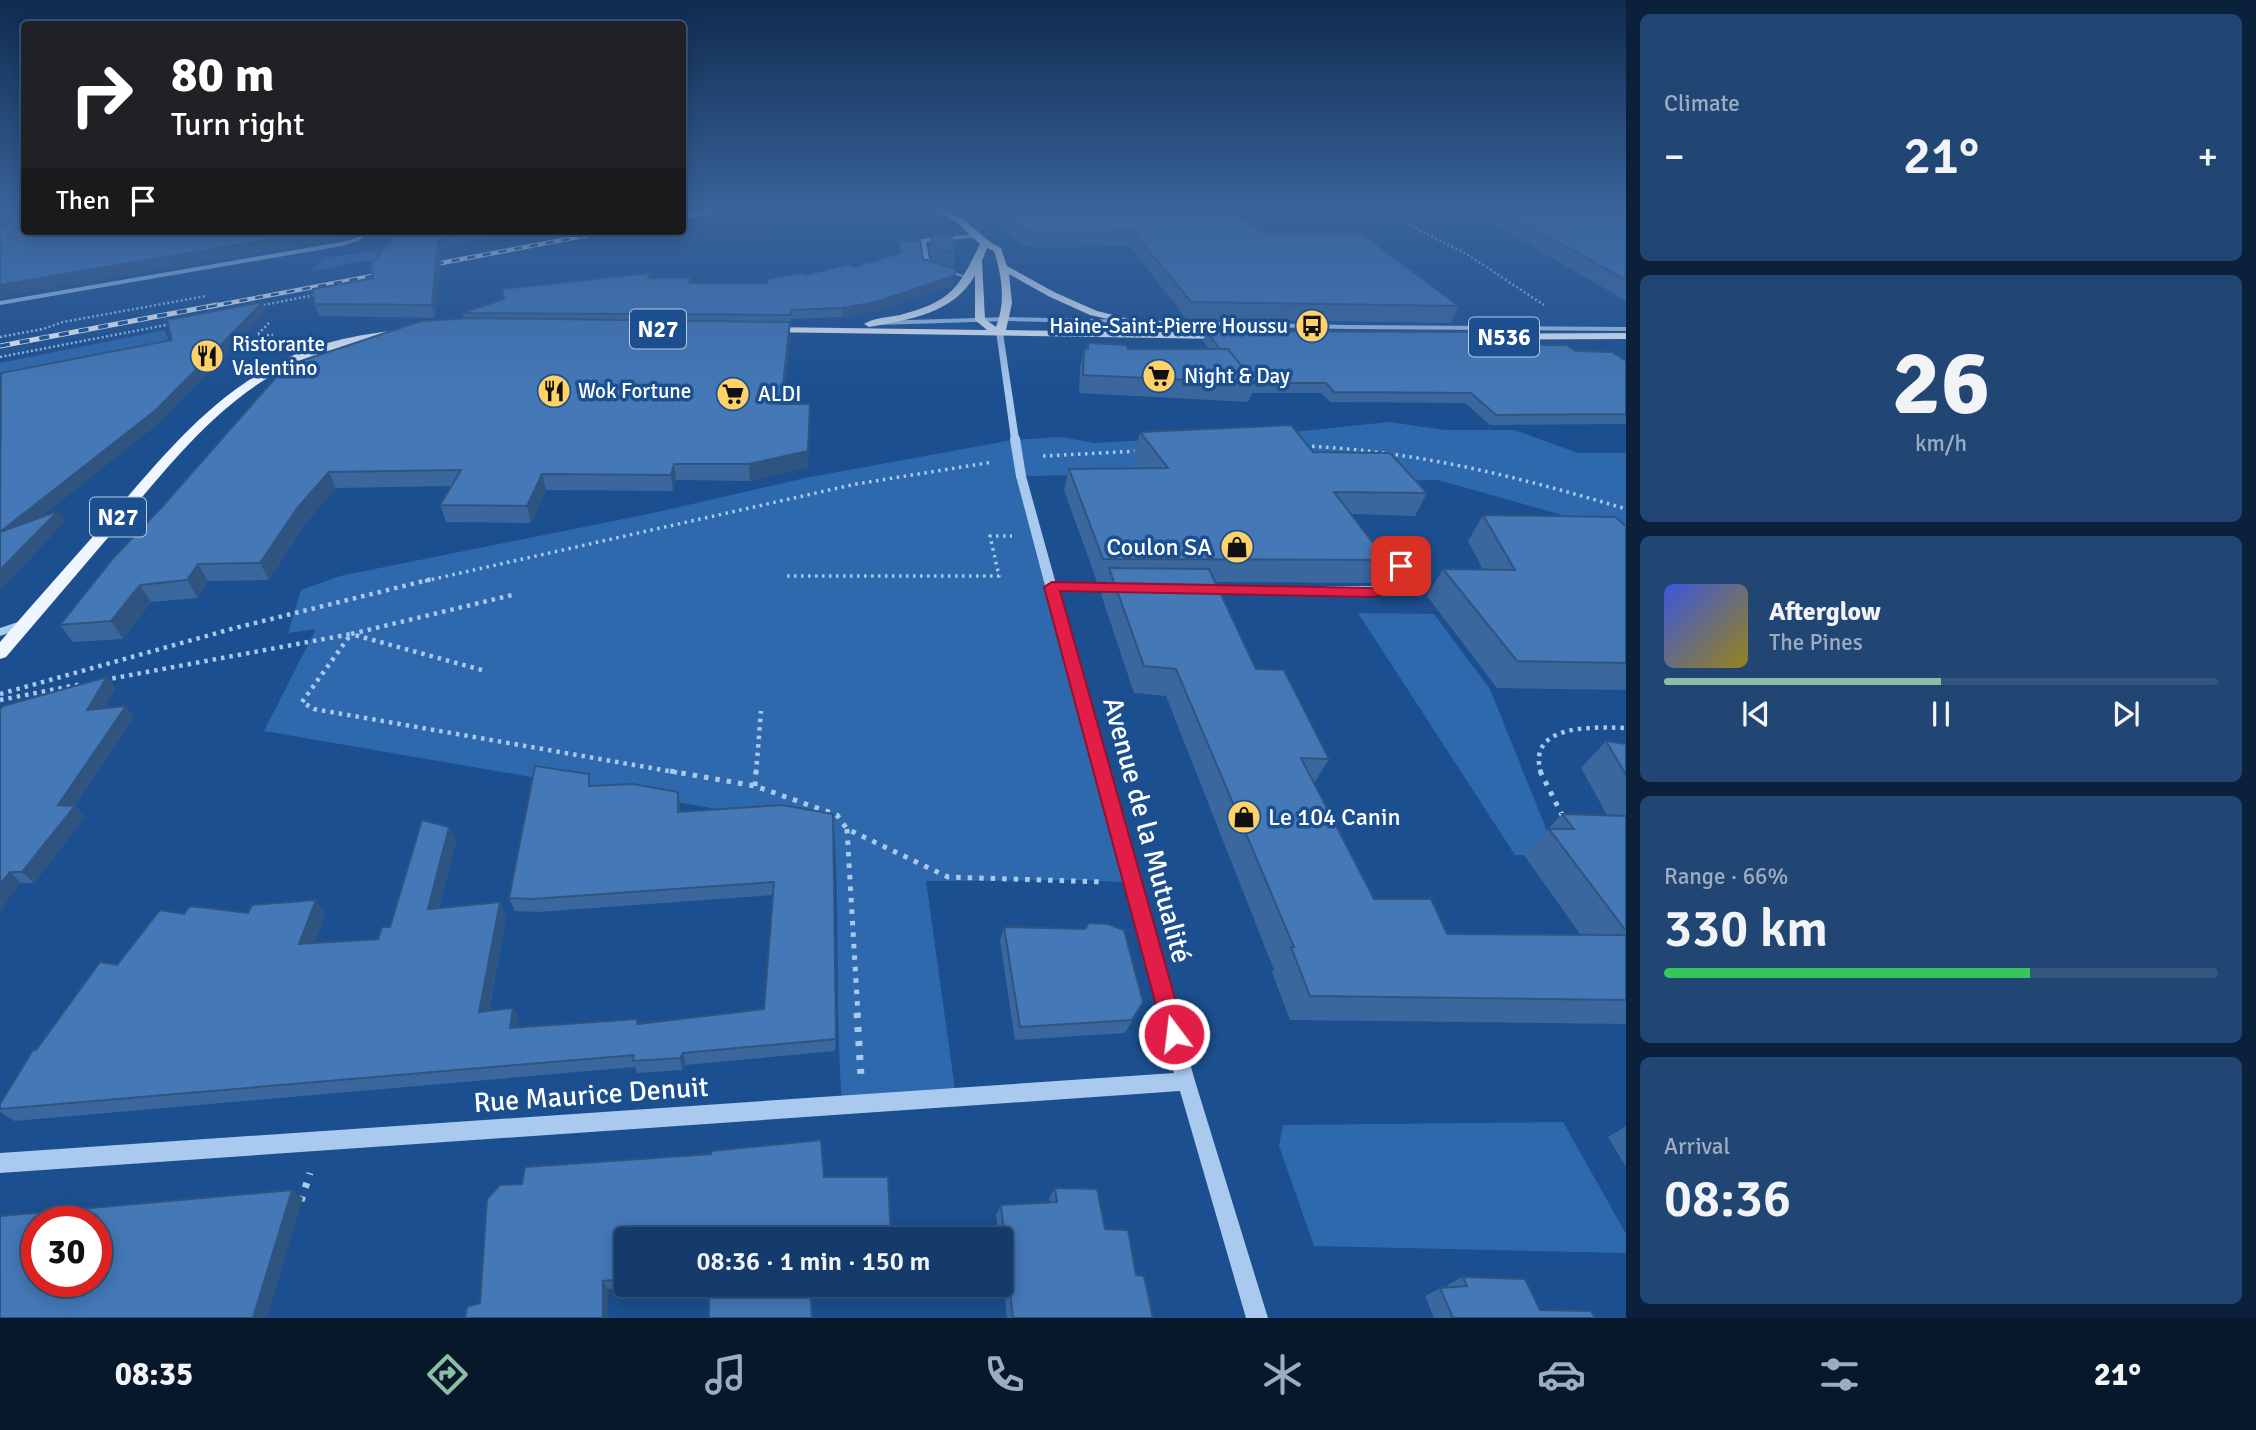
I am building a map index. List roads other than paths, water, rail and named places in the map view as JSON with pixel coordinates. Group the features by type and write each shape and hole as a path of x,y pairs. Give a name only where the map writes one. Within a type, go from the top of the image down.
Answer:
{"main road":[{"path":"825,331 877,323 921,311 949,299 961,289 971,272"},
{"path":"980,272 980,320 999,333"},
{"path":"999,333 1007,319 1004,272"},
{"path":"1011,272 1069,303 1094,313 1140,324 1213,335"},
{"path":"753,330 999,333"},
{"name":"N27","path":"0,653 180,446 242,389 266,373 312,352 361,338 408,331"},
{"name":"N536","path":"999,333 1626,336"}],"street":[{"path":"0,303 179,272"},
{"path":"946,272 968,278"},
{"path":"877,323 1007,319 1140,324 1626,329"},
{"path":"999,333 1015,439"},
{"name":"Avenue de la Mutualité","path":"1015,439 1021,476 1186,1081 1257,1318"},
{"path":"1196,589 1386,590 1394,583 1409,549"},
{"path":"1052,587 1129,588"},
{"path":"0,632 24,624"},
{"name":"Rue Maurice Denuit","path":"0,1163 1186,1081"}],"railway":[{"path":"208,307 393,272"},
{"path":"0,346 217,305"}],"place":[{"name":"Haine-Saint-Pierre Houssu","path":"1312,326"},
{"name":"Ristorante Valentino","path":"207,356"},
{"name":"Night & Day","path":"1159,376"},
{"name":"Wok Fortune","path":"554,391"},
{"name":"ALDI","path":"733,394"},
{"name":"Coulon SA","path":"1237,547"},
{"name":"Le 104 Canin","path":"1244,817"}]}
